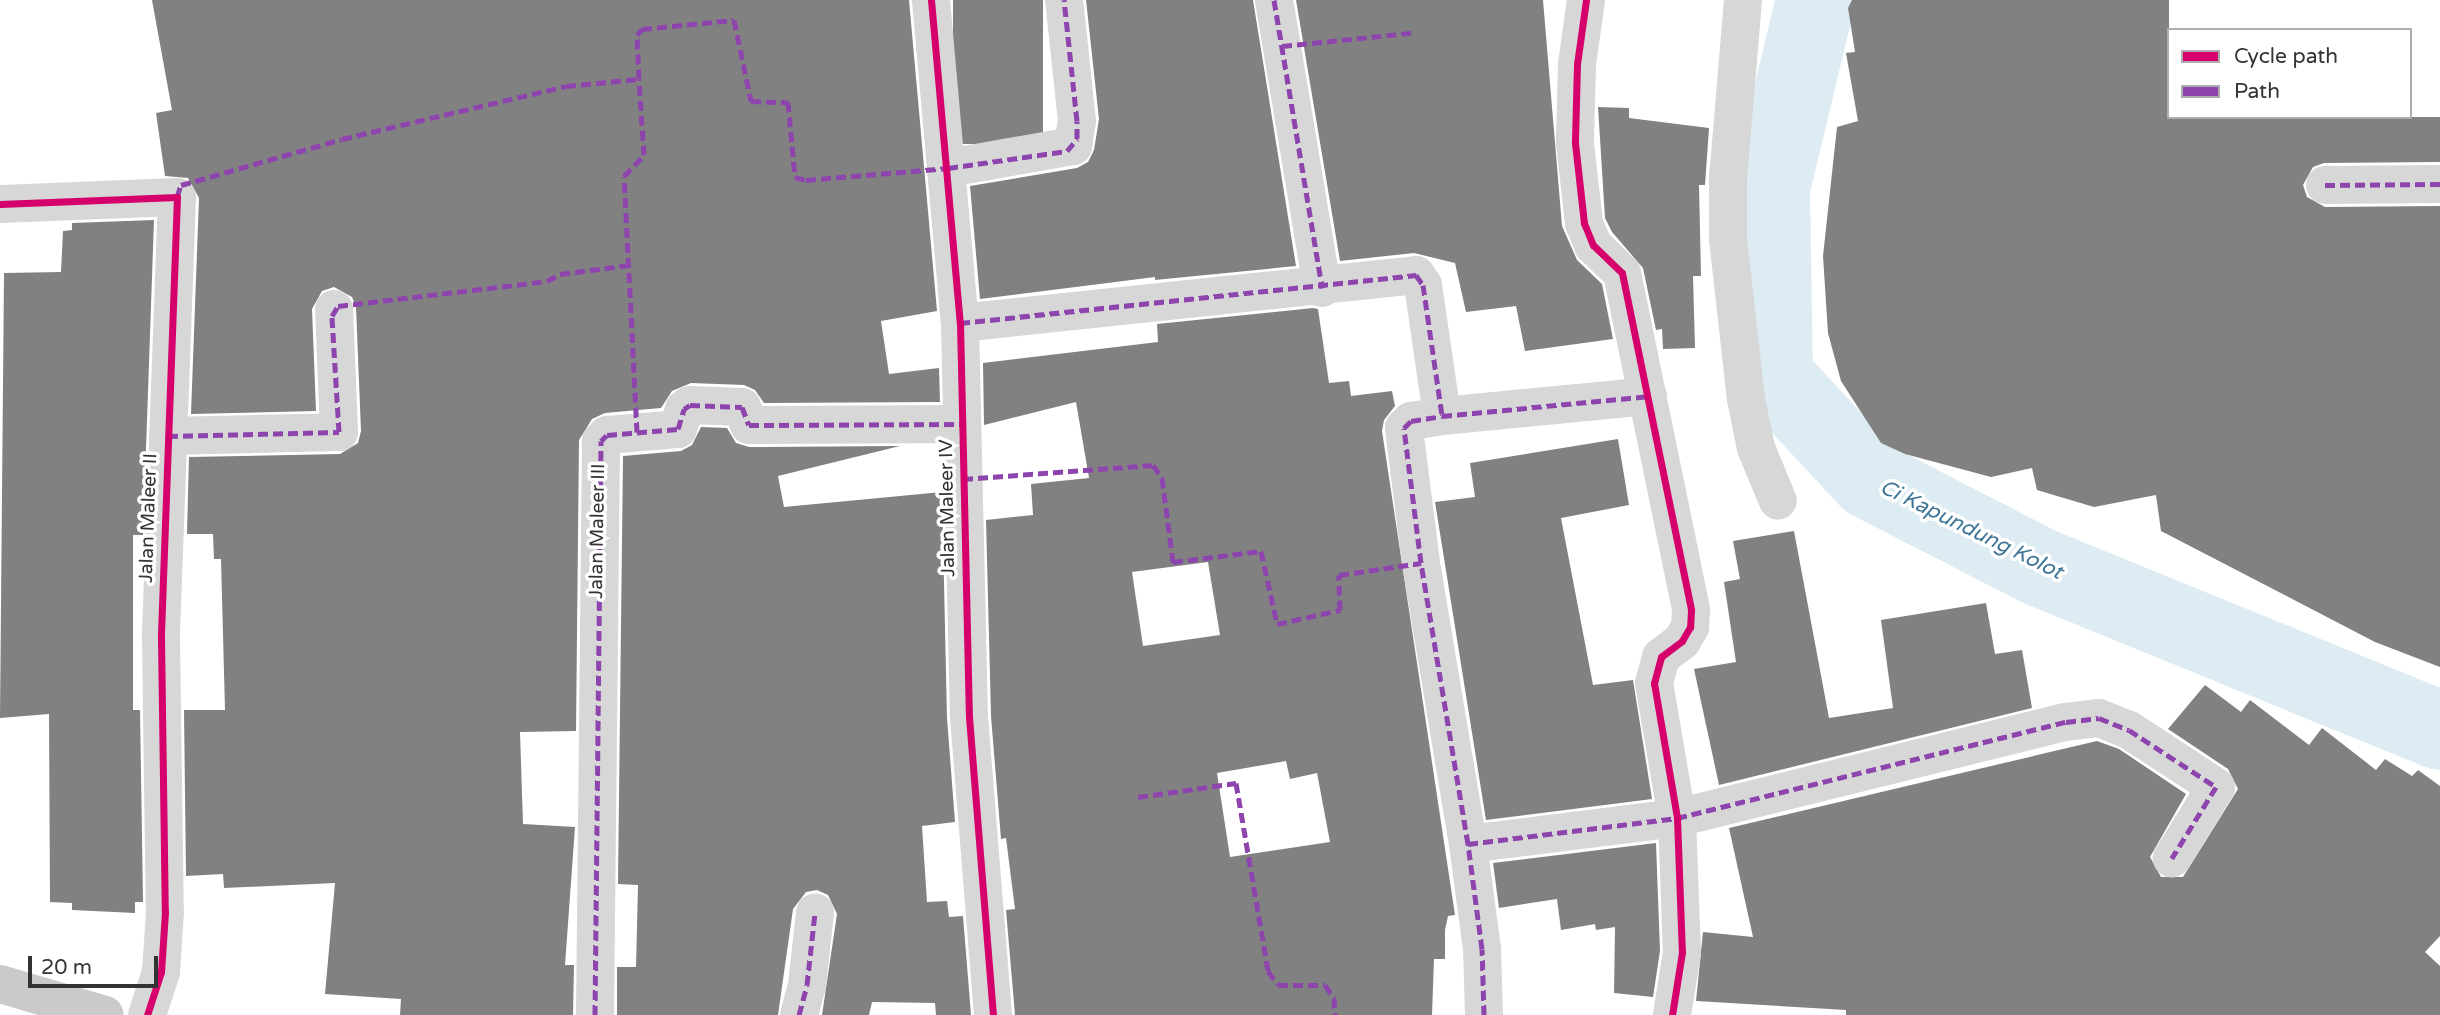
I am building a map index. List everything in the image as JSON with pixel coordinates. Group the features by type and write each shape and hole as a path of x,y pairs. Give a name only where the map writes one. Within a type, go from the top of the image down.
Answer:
{"main road":[{"path":"0,984 105,1015"}],"street":[{"name":"Jalan Maleer IV","path":"931,0 960,323 969,717 993,1015"},
{"path":"948,168 1073,146 1077,121 1064,0"},
{"path":"1274,0 1322,288"},
{"path":"1587,0 1577,64 1575,143 1584,223 1593,245 1622,274 1691,610 1690,627 1682,641 1661,657 1654,683 1677,818 1682,952 1672,1015"},
{"path":"1743,0 1728,177 1728,239 1746,399 1756,448 1778,501"},
{"path":"2325,185 2440,184"},
{"name":"Jalan Maleer II","path":"0,204 177,197 161,638 165,912 161,972 146,1015"},
{"path":"960,323 1322,288 1416,275 1420,279 1442,416"},
{"path":"168,436 339,432 334,309"},
{"path":"1484,1015 1482,949 1468,844 1403,436 1411,421 1648,396"},
{"name":"Jalan Maleer III","path":"595,1015 601,441 607,435 678,429 684,409 690,405 742,407 749,425 962,424"},
{"path":"1468,844 1677,818 2066,722 2099,718 2129,730 2216,787 2172,858"},
{"path":"799,1015 807,985 815,912"}],"building":[{"path":"152,0 909,0 937,311 881,321 889,374 939,368 940,402 764,403 755,390 744,385 691,383 672,391 661,408 605,413 592,419 579,440 576,731 520,732 523,824 575,827 565,965 574,965 573,1015 400,1015 401,999 325,994 335,883 224,888 223,874 186,876 184,710 225,710 221,559 214,559 213,534 187,534 189,457 340,454 358,443 361,431 356,307 352,297 334,287 322,291 312,309 316,411 191,414 199,198 188,178 165,176 156,113 172,110"},
{"path":"953,0 1043,0 1043,144 953,144"},
{"path":"1086,0 1253,0 1296,266 1155,280 1155,277 980,299 970,186 1077,168 1088,162 1094,150 1099,119"},
{"path":"1296,0 1543,0 1562,226 1577,260 1602,284 1613,339 1525,351 1516,306 1466,312 1455,263 1414,253 1340,261"},
{"path":"1852,0 2169,0 2167,119 2440,117 2440,162 2324,163 2313,167 2303,185 2307,197 2325,207 2440,206 2440,667 2375,642 2161,531 2156,495 2094,507 2037,490 2032,468 1991,477 1905,454 1881,443 1841,381 1828,333 1823,256 1837,127 1858,121 1846,53 1855,52 1848,8"},
{"path":"1598,107 1629,108 1629,118 1709,128 1705,185 1699,185 1701,276 1693,276 1695,348 1663,349 1662,329 1656,330 1643,268 1612,232 1605,218"},
{"path":"154,220 143,535 133,535 133,710 140,710 143,902 135,902 135,913 72,910 72,903 50,902 49,714 0,718 4,273 61,272 63,231 72,230 72,223"},
{"path":"1318,309 1329,383 1349,381 1351,396 1392,391 1395,406 1384,420 1382,431 1455,915 1448,916 1445,959 1434,959 1432,1015 1015,1015 1006,910 1015,909 1006,838 1001,839 991,716 986,520 1033,515 1031,484 1089,478 1076,402 984,425 983,363 1158,342 1157,324","holes":["1208,562 1220,635 1143,646 1132,572","1286,761 1290,779 1317,773 1330,842 1230,857 1217,773"]},
{"path":"701,427 727,428 736,443 749,447 900,446 778,476 784,507 942,492 947,718 955,822 922,826 927,902 947,901 949,917 963,916 971,1015 936,1015 935,1003 872,1002 869,1015 822,1015 837,914 828,895 817,890 806,892 793,909 778,1015 617,1015 617,967 636,967 638,885 618,884 623,456 681,451 692,445"},
{"path":"1618,439 1629,505 1561,518 1593,685 1633,680 1652,799 1486,820 1435,502 1475,497 1470,463"},
{"path":"1794,531 1829,718 1893,708 1881,620 1986,603 1995,654 2022,650 2032,708 1719,785 1694,669 1736,662 1724,582 1740,579 1733,541"},
{"path":"2205,685 2241,712 2250,700 2309,745 2322,728 2376,770 2385,759 2412,776 2418,770 2440,786 2440,936 2425,952 2440,966 2440,1015 1846,1015 1846,1010 1696,1001 1703,932 1753,937 1729,828 2097,741 2119,749 2186,794 2150,857 2161,877 2183,877 2238,789 2228,769 2168,729"},
{"path":"1656,843 1660,951 1653,997 1614,993 1615,927 1596,930 1595,924 1561,930 1557,899 1499,908 1493,863"}],"waterway":[{"name":"Ci Kapundung Kolot","path":"1815,0 1770,188 1773,376 1869,479 2038,566 2440,730"}],"marked path":[{"path":"177,197 181,185 342,139 566,86 639,79 637,35 642,29 734,20 751,101 788,102 795,177 806,180 948,168 1067,151 1077,139 1077,121 1064,0"},
{"path":"1274,0 1322,288"},
{"path":"1282,46 1411,33"},
{"path":"637,432 624,176 644,155 639,79"},
{"path":"2325,185 2440,184"},
{"path":"168,436 339,432 332,316 338,306 547,281 560,274 629,265"},
{"path":"960,323 1416,275 1423,285 1442,416"},
{"path":"1484,1015 1482,949 1468,844 1421,563 1404,428 1411,421 1442,416 1648,396"},
{"path":"595,1015 601,441 607,435 678,429 684,409 690,405 742,407 749,425 962,424"},
{"path":"963,479 1153,465 1162,478 1173,562 1261,551 1277,624 1340,610 1339,575 1421,563"},
{"path":"1468,844 1677,818 2066,722 2099,718 2129,730 2216,787 2172,858"},
{"path":"1138,797 1236,783 1268,971 1278,985 1325,985 1334,998 1335,1015"},
{"path":"799,1015 807,985 815,912"}],"cycle path":[{"path":"931,0 960,323 969,717 993,1015"},
{"path":"1586,0 1577,64 1575,143 1584,223 1593,245 1622,273 1691,610 1690,627 1682,641 1661,657 1654,683 1677,818 1682,952 1672,1015"},
{"path":"0,204 177,197 161,638 165,912 161,972 147,1015"}]}
